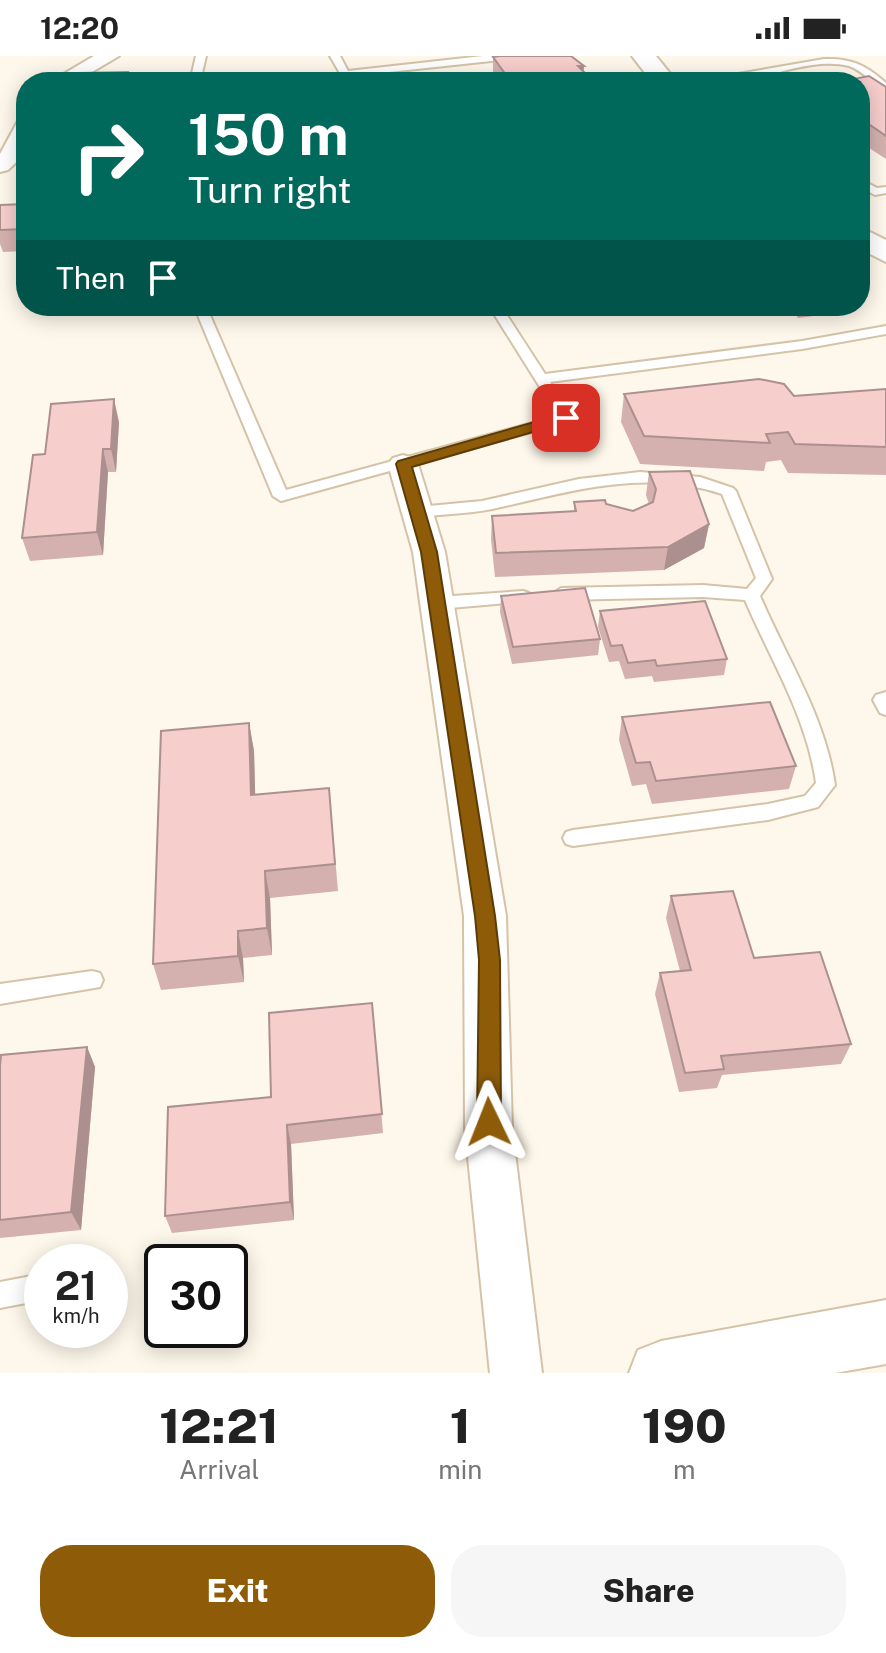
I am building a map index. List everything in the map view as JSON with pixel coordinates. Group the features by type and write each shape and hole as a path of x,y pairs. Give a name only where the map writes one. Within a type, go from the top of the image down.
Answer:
{"main road":[{"path":"644,56 657,72"},
{"path":"661,1373 886,1332"}],"street":[{"path":"79,72 109,56"},
{"path":"0,165 16,149"},
{"path":"403,464 429,552 439,603 490,960 487,1094 492,1180 516,1373"}],"lane":[{"path":"392,72 510,56"},
{"path":"764,72 829,60 847,61 868,72"},
{"path":"880,78 886,88"},
{"path":"880,191 886,201"},
{"path":"204,316 281,496 566,418 501,316"},
{"path":"541,379 802,345 886,330"},
{"path":"418,512 487,505 590,482 646,477 709,483 728,491 764,579 751,595"},
{"path":"439,603 584,592 703,591 751,595"},
{"path":"573,838 768,812 811,802 826,785 824,766 801,700 769,639 751,595"},
{"path":"0,994 92,980"},
{"path":"0,1295 24,1290"}],"building":[{"path":"571,56 584,66 578,66 584,72 504,72 493,57"},
{"path":"870,77 886,87 886,136 870,125"},
{"path":"16,204 16,229 0,230 0,205"},
{"path":"759,379 784,384 794,396 886,389 886,447 795,444 788,432 766,434 770,443 644,436 624,394"},
{"path":"114,399 111,449 103,449 97,532 22,538 33,455 45,454 51,404"},
{"path":"690,471 709,524 668,547 496,553 492,516 576,511 574,502 605,500 606,504 633,511 653,502 656,489 649,472"},
{"path":"585,588 600,639 513,647 501,596"},
{"path":"705,601 727,659 657,666 655,660 628,663 622,645 611,646 600,611"},
{"path":"770,702 796,766 656,781 650,762 636,763 622,717"},
{"path":"249,723 251,795 329,788 335,864 265,871 267,928 238,931 238,956 153,964 161,731"},
{"path":"733,891 754,958 820,952 851,1044 721,1056 724,1069 685,1073 660,973 691,970 671,896"},
{"path":"372,1003 382,1114 287,1125 290,1202 165,1216 168,1107 271,1097 269,1013"},
{"path":"87,1047 71,1212 0,1220 1,1055"}],"route":[{"path":"489,1122 490,960 485,916 439,603 429,552 403,464 566,418"}]}
